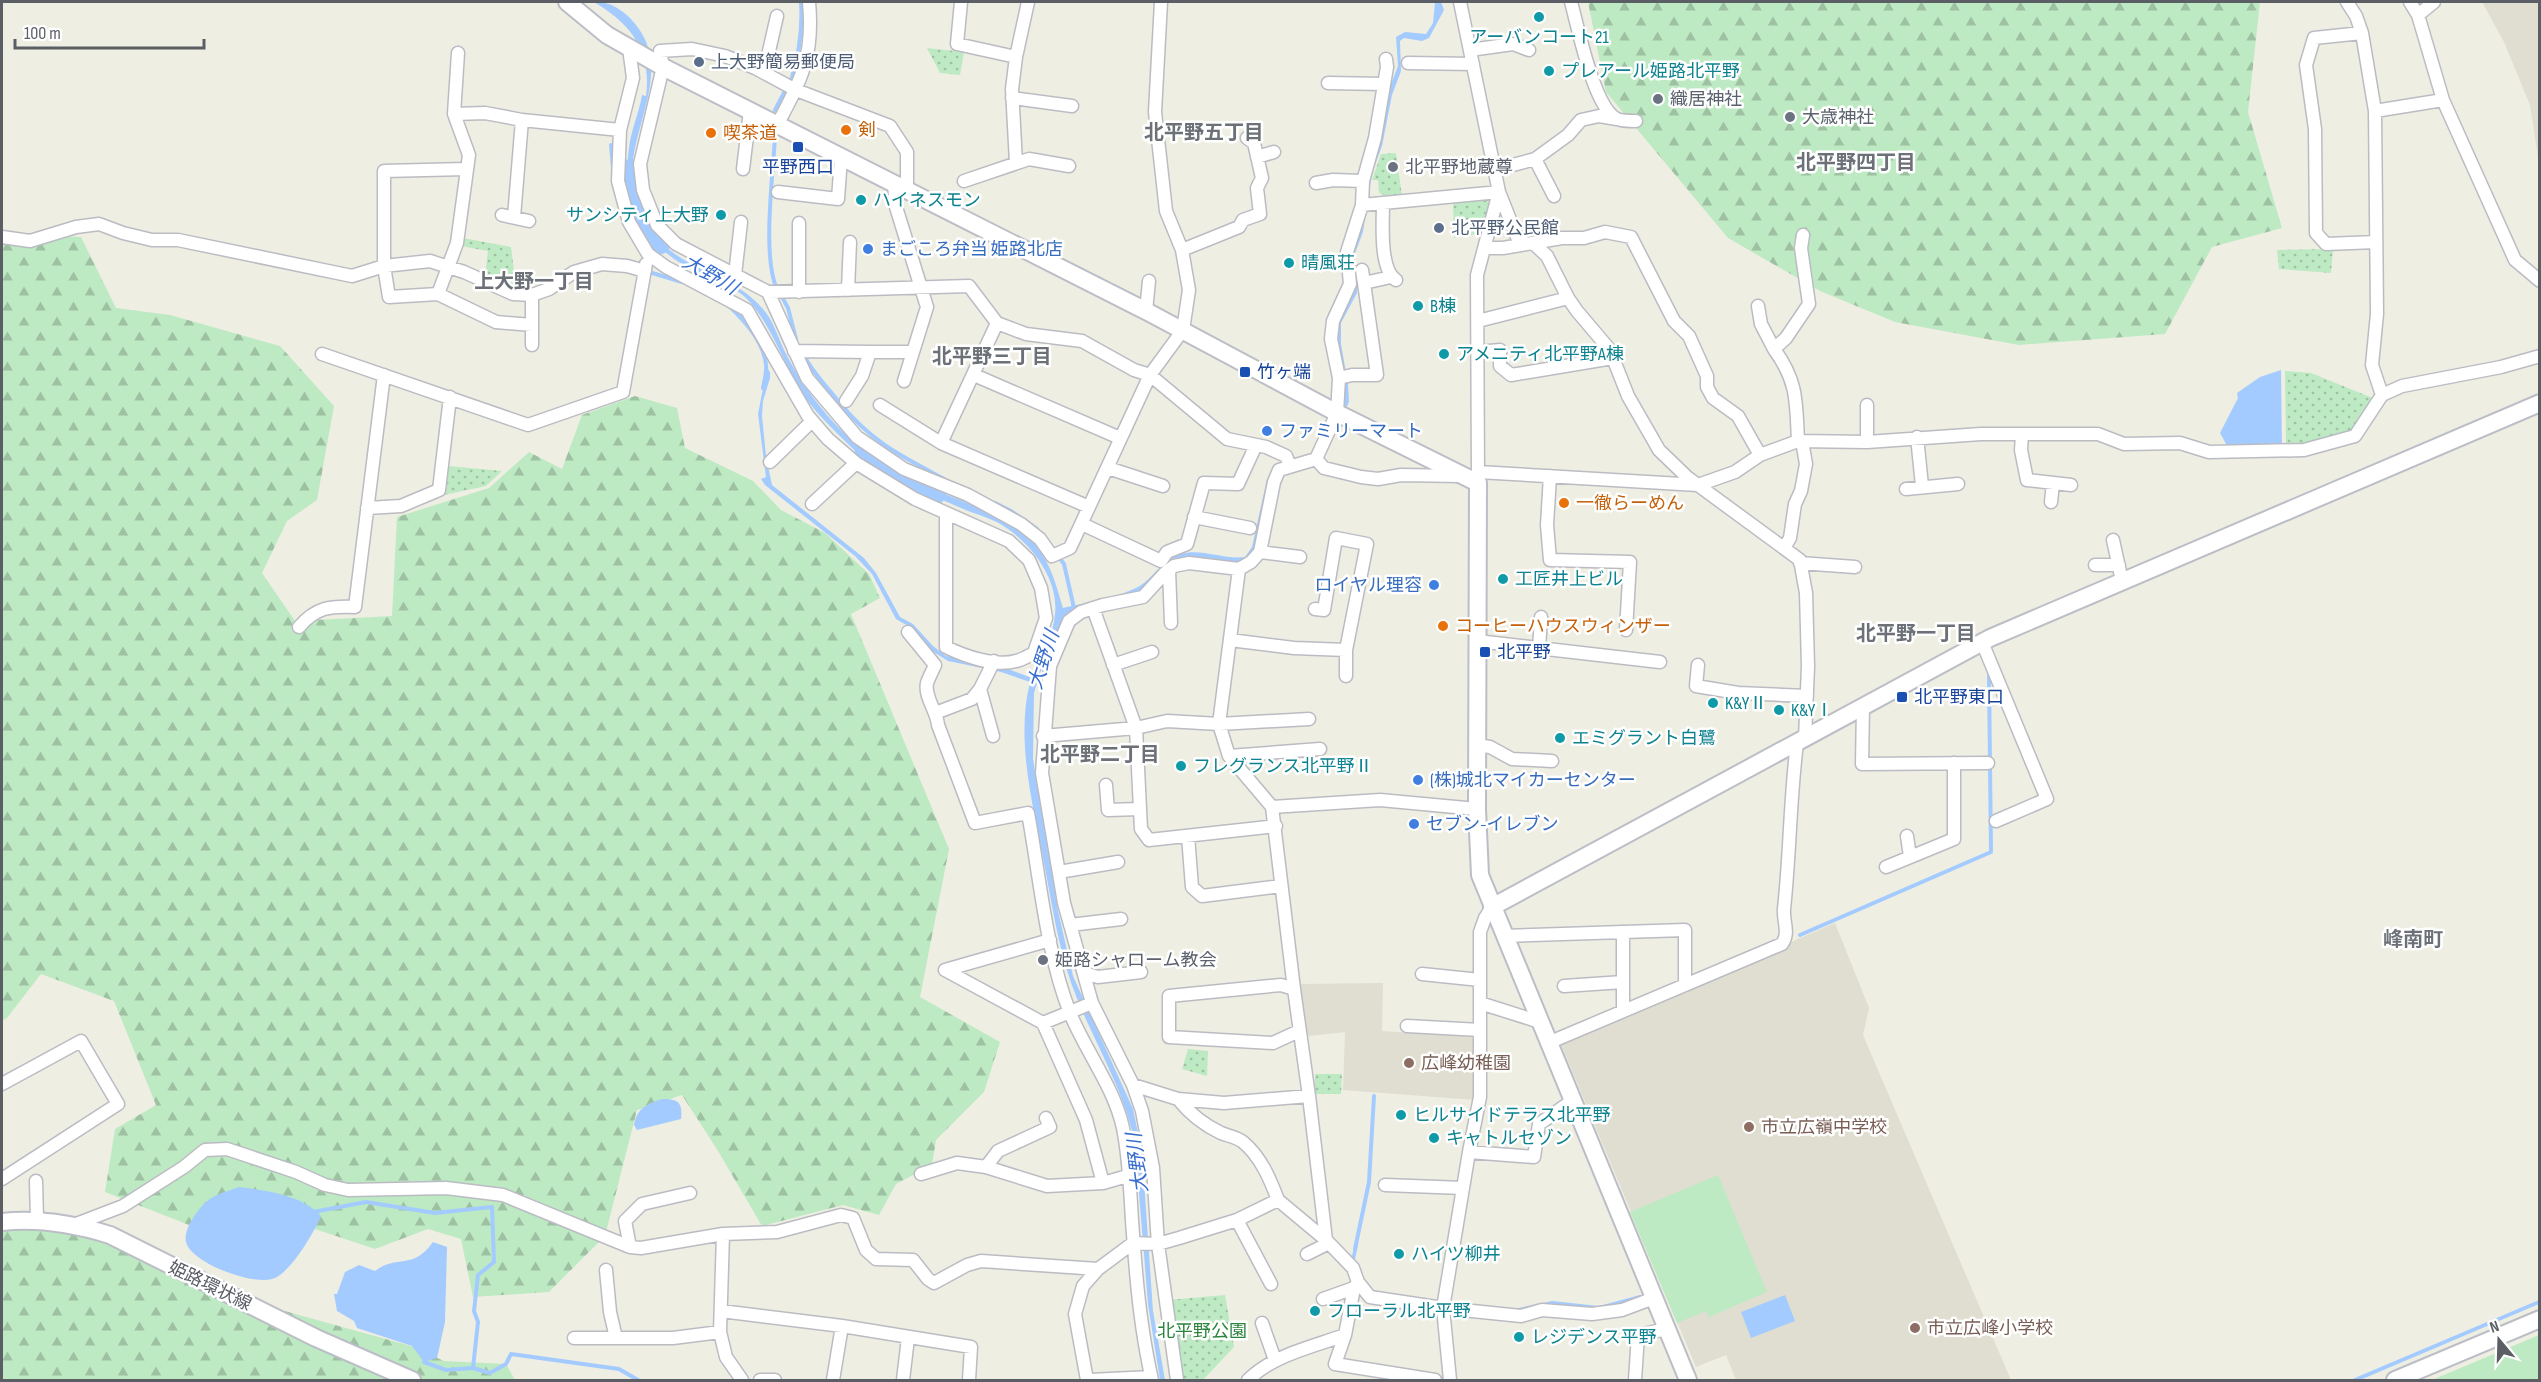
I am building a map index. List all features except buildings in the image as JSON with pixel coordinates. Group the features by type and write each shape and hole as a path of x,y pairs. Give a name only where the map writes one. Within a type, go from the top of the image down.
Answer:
{"street":[{"path":"567,2 607,34 663,67 1146,311 1461,476"},
{"path":"777,125 796,90 808,60 810,2"},
{"path":"962,2 957,44 1016,57"},
{"path":"1016,163 1012,98 1016,57 1028,2"},
{"path":"768,292 807,378 857,437 904,469 968,495 1022,524 1040,539 1052,556 1070,548 1150,375 1183,330 1189,290 1182,250 1166,211 1155,112 1161,2"},
{"path":"1460,2 1499,192 1517,237 1530,243 1547,256 1568,298 1610,350 1628,396 1659,450 1698,486 1800,560 1806,593 1807,696 1788,843 1788,882 1784,912 1787,936 1782,945 1548,1043"},
{"path":"1571,2 1587,63 1602,106 1617,119"},
{"path":"2346,2 2356,16 2362,33 2375,111 2377,314 2372,365 2382,395"},
{"path":"2410,2 2418,15 2443,100 2515,260 2540,281"},
{"path":"2418,15 2434,2"},
{"path":"764,73 777,16"},
{"path":"2362,33 2314,38 2306,65 2315,129 2316,233 2326,244 2376,242"},
{"path":"1470,50 1513,44 1529,50"},
{"path":"629,48 633,78 620,130 618,181 628,222 648,254 666,267 747,310 812,421 856,463 915,499 1009,541 1029,560 1041,588 1046,618 1034,653 1015,662 991,666 946,647 946,514"},
{"path":"904,381 927,307 921,287 896,207 907,152 890,126 796,90 725,56 692,49 660,51 663,67 640,164 643,190 657,225 676,244 768,292 799,292 921,287 969,286 997,323 1026,334 1082,341 1134,370 1150,375 1227,439 1266,447 1286,456 1285,468 1274,482 1260,552 1251,562 1239,569 1189,563 1174,566 1143,597 1081,612 1068,621 1050,666 1042,772 1059,872 1070,925 1092,1004 1133,1085 1142,1111 1153,1168 1158,1244 1177,1380"},
{"path":"438,294 457,243 469,155 454,114 458,52"},
{"path":"1339,378 1352,375 1377,375 1363,276 1393,279 1372,204 1363,182 1375,138 1386,59"},
{"path":"1408,63 1473,64"},
{"path":"1328,83 1384,84"},
{"path":"1012,98 1072,106"},
{"path":"2375,111 2443,100"},
{"path":"743,169 750,111"},
{"path":"454,114 485,113 522,120 620,130"},
{"path":"1494,170 1535,159 1568,135 1581,120 1599,116 1636,121"},
{"path":"522,120 508,216 529,220"},
{"path":"1182,250 1239,226 1243,220 1260,214 1257,188 1262,178 1254,143 1247,138"},
{"path":"1257,157 1274,152"},
{"path":"777,192 838,199 841,158"},
{"path":"964,181 1029,159 1069,166"},
{"path":"1535,159 1554,196"},
{"path":"466,169 384,171 384,266 390,297 438,294 495,322 532,325"},
{"path":"1316,183 1333,180 1363,182"},
{"path":"1372,204 1499,192"},
{"path":"1499,192 1477,275 1477,809 1480,875 1688,1380"},
{"path":"1320,463 1342,415 1339,378 1331,339 1333,321 1350,284 1347,252 1372,204"},
{"path":"735,276 741,222"},
{"path":"799,223 799,292"},
{"path":"2,237 30,241 76,227 99,224 152,240 178,240 352,276 384,266 430,261 513,294 531,295 549,289 574,272 602,264 627,266 645,271"},
{"path":"1485,248 1562,238 1584,238 1605,232 1631,237 1674,321 1689,336 1707,376 1707,387 1713,398 1738,416 1760,456"},
{"path":"1774,349 1786,338 1809,304 1801,248 1803,235"},
{"path":"848,290 850,242"},
{"path":"322,354 528,425 623,392 648,254"},
{"path":"1146,311 1149,280"},
{"path":"531,295 532,345"},
{"path":"1478,321 1568,298"},
{"path":"1758,306 1761,324 1774,349 1788,367 1795,389 1800,441 1806,464 1803,482 1795,504 1790,538 1784,548"},
{"path":"941,443 997,323"},
{"path":"1478,352 1500,350 1500,366 1511,375 1613,358"},
{"path":"795,351 913,352"},
{"path":"846,401 862,376 870,351"},
{"path":"1285,468 1320,463 1378,478 1401,475 1478,478 1550,476 1698,486 1735,472 1760,456 1800,441 1867,442 1917,436 2098,434 2124,444 2180,443 2209,452 2304,450 2355,436 2382,395 2402,386 2501,367 2540,356"},
{"path":"299,627 309,615 331,606 355,607 384,375"},
{"path":"974,375 1120,438"},
{"path":"367,508 401,506 439,490 450,397"},
{"path":"1450,1380 1443,1308 1480,1097 1480,932 1492,907 1982,642 2120,573 2540,403"},
{"path":"880,405 941,443 1089,507"},
{"path":"1867,442 1868,405"},
{"path":"770,462 812,421"},
{"path":"2022,434 2021,450 2027,480 2071,485"},
{"path":"1917,436 1922,486"},
{"path":"1082,524 1161,561 1167,552 1187,544 1204,483 1238,484 1256,445"},
{"path":"812,504 856,463"},
{"path":"1108,468 1163,486"},
{"path":"1550,476 1547,525 1550,560 1630,562 1626,630"},
{"path":"2051,502 2053,483"},
{"path":"1906,489 1958,484"},
{"path":"1194,517 1250,528"},
{"path":"1315,609 1324,610 1336,538 1372,543 1350,627 1346,650 1346,676"},
{"path":"2113,540 2120,573"},
{"path":"1260,552 1300,557"},
{"path":"1800,563 1855,567"},
{"path":"2095,565 2120,573"},
{"path":"1239,569 1218,724 1229,756 1272,807 1276,826 1281,886 1327,1242"},
{"path":"1168,570 1171,623"},
{"path":"1093,608 1136,728 1141,829 1149,840 1276,826"},
{"path":"1539,649 1541,617"},
{"path":"1350,627 1364,629"},
{"path":"908,633 936,665 927,685 932,706 938,712 938,725 975,823 1028,813 1050,940 1070,1013 1107,1086 1122,1126 1131,1175 1133,1243 1141,1326 1151,1379 1088,1380 1075,1314 1083,1286 1098,1269 1133,1243 1158,1244 1237,1220 1278,1200"},
{"path":"1230,640 1294,648 1346,650"},
{"path":"1478,641 1660,662"},
{"path":"1982,642 2047,800 1996,821"},
{"path":"1113,665 1152,652"},
{"path":"1034,653 1050,666"},
{"path":"1698,664 1696,686 1738,693 1807,696"},
{"path":"938,712 972,699 980,689 991,666"},
{"path":"980,689 993,736"},
{"path":"1863,707 1862,764 1988,763"},
{"path":"1043,736 1136,728 1167,721 1218,724 1309,719"},
{"path":"1477,745 1490,747 1512,759 1552,761"},
{"path":"1229,756 1320,748"},
{"path":"1886,867 1954,839 1954,763"},
{"path":"1103,789 1108,810 1139,809"},
{"path":"1272,807 1380,800 1477,809"},
{"path":"2012,814 2016,828"},
{"path":"1188,836 1192,887 1202,896 1281,886"},
{"path":"1906,836 1910,857"},
{"path":"1059,872 1118,862"},
{"path":"1070,925 1121,919"},
{"path":"1504,936 1685,930 1685,985"},
{"path":"1623,932 1623,1011"},
{"path":"1050,940 945,970 1043,1023 1086,1120 1103,1183"},
{"path":"1084,973 1098,977 1141,972"},
{"path":"1422,974 1480,980"},
{"path":"1564,986 1623,982"},
{"path":"1294,989 1281,985 1169,996 1169,1036 1273,1043 1299,1030"},
{"path":"1480,1003 1540,1022"},
{"path":"1043,1023 1092,1004"},
{"path":"1407,1026 1480,1030"},
{"path":"2,1084 81,1041 118,1104 2,1179"},
{"path":"1133,1085 1178,1099 1224,1103 1309,1096"},
{"path":"1178,1099 1188,1111 1204,1123 1240,1140 1252,1151 1268,1173 1278,1200 1353,1268 1356,1285 1345,1335 1335,1364 1435,1380"},
{"path":"1469,1152 1534,1157 1539,1124 1572,1101"},
{"path":"986,1167 998,1151 1050,1127 1046,1118"},
{"path":"76,1224 123,1206 206,1150 227,1149 296,1172 325,1185 348,1190 446,1188 503,1195 609,1240 641,1248 723,1234 777,1232 841,1215 853,1218 867,1250 876,1259 913,1260 928,1280 934,1283 981,1261 1098,1269"},
{"path":"921,1174 957,1162 986,1167 1047,1186 1103,1183 1131,1175"},
{"path":"36,1181 38,1220"},
{"path":"1385,1185 1463,1188"},
{"path":"630,1246 625,1221 642,1204 690,1193"},
{"name":"姫路環状線","path":"2,1222 38,1220 76,1224 110,1235 305,1333 412,1380"},
{"path":"1237,1220 1271,1284"},
{"path":"723,1234 720,1332 726,1357 742,1380"},
{"path":"1307,1254 1327,1242"},
{"path":"606,1270 610,1312 616,1338"},
{"path":"1356,1285 1370,1297 1443,1308 1521,1316 1542,1310 1592,1314 1622,1310 1654,1298"},
{"path":"1323,1299 1356,1285"},
{"path":"721,1311 842,1326 971,1347 969,1380"},
{"path":"2395,1380 2540,1319"},
{"path":"1262,1323 1275,1360"},
{"path":"833,1380 842,1326"},
{"path":"1635,1380 1638,1335 1667,1329"},
{"path":"574,1338 673,1338 720,1332"},
{"path":"1248,1380 1259,1369 1275,1360 1345,1335"},
{"path":"903,1380 908,1338"},
{"path":"760,1380 775,1380"}],"shaded area":[{"path":"2482,2 2539,2 2539,163 2530,105 2504,42"},
{"name":"市立広嶺中学校","path":"1835,923 1869,1008 1863,1035 2011,1380 1736,1380 1726,1355 1696,1367 1560,1042"},
{"name":"広峰幼稚園","path":"1383,983 1382,1031 1474,1037 1475,1100 1343,1090 1345,1032 1309,1036 1305,1031 1298,984"}],"green space":[{"path":"1588,2 2260,2 2248,112 2282,228 2212,247 2165,334 2019,345 1895,322 1820,291 1728,238 1606,92"},
{"path":"927,48 964,52 960,75 940,73"},
{"path":"1396,153 1402,196 1390,197 1379,193 1378,180 1372,180 1381,154"},
{"path":"1479,198 1489,202 1482,233 1454,238 1453,202"},
{"path":"2,234 81,237 116,308 170,315 280,346 334,406 317,500 287,521 262,573 295,621 392,616 397,517 489,488 529,452 562,469 582,415 635,396 677,408 685,448 753,481 781,510 825,533 869,574 880,598 851,614 949,849 920,997 1000,1042 984,1092 936,1140 932,1165 896,1184 879,1215 843,1205 762,1226 682,1095 637,1110 605,1236 549,1292 473,1297 461,1239 428,1229 375,1249 315,1229 274,1200 234,1195 189,1225 105,1192 115,1129 156,1105 114,1001 41,974 7,1018 2,1021"},
{"path":"463,238 511,247 516,287 485,275 488,251 461,246"},
{"path":"2333,249 2331,273 2279,269 2277,250"},
{"path":"2285,371 2311,373 2375,399 2348,435 2286,448"},
{"path":"448,466 502,471 486,486 444,495"},
{"path":"1188,1049 1208,1051 1207,1076 1182,1069"},
{"path":"1315,1074 1342,1074 1341,1094 1315,1094"},
{"path":"1718,1175 1767,1292 1709,1317 1706,1311 1677,1323 1630,1212"},
{"path":"2,1217 128,1241 227,1295 411,1346 444,1361 506,1364 515,1380 2,1380"},
{"name":"北平野公園","path":"1225,1295 1234,1347 1203,1380 1181,1380 1168,1300"},
{"path":"2539,1335 2539,1380 2432,1380"}],"water":[{"path":"594,2 614,6 630,18 644,37 650,56 651,76 648,97 633,160 632,181 635,198 653,232 675,254 740,289 766,312 791,363 812,396 837,426 862,449 908,478 1005,520 1030,539 1047,562 1063,608 1130,591 1144,583 1168,560 1181,554 1196,552 1245,557 1252,547 1267,479 1313,461 1337,422 1334,336 1349,257 1388,92 1398,66 1396,37 1405,32 1426,34 1433,23 1435,2 1441,2 1444,10 1429,38 1422,41 1404,38 1400,41 1401,71 1392,95 1382,146 1372,173 1363,232 1354,256 1358,273 1357,293 1341,323 1341,344 1349,402 1322,460 1313,466 1281,476 1258,547 1243,563 1193,559 1141,593 1071,613 1061,622 1034,693 1033,759 1058,911 1073,976 1133,1109 1142,1152 1153,1311 1165,1380 1160,1380 1148,1304 1135,1144 1117,1088 1070,981 1054,917 1031,799 1024,728 1030,682 1001,672 948,661 929,649 910,627 896,619 872,574 855,556 765,485 761,479 766,477 758,414 767,368 770,378 763,401 762,416 772,485 864,558 876,573 900,617 913,624 933,646 946,656 995,664 1032,678 1054,622 1055,601 1048,575 1033,552 1002,525 906,484 876,467 850,446 804,396 762,318 746,298 724,283 682,264 655,242 637,215 628,183 630,141 642,95 646,96 646,65 636,40 628,30 619,20"},
{"path":"2281,370 2282,448 2230,451 2220,433 2238,398 2237,393 2260,377"},
{"path":"662,1099 676,1101 680,1105 681,1119 637,1130 634,1125 640,1111 647,1105"},
{"path":"1192,1110 1215,1128 1246,1139 1264,1159 1284,1199 1352,1256 1355,1244 1358,1245 1355,1259 1368,1287 1376,1294 1509,1310 1552,1301 1599,1306 1640,1295 1641,1298 1599,1309 1552,1304 1509,1313 1374,1296 1366,1288 1353,1259 1281,1200 1262,1160 1245,1141 1214,1129 1190,1111"},
{"path":"239,1187 294,1198 321,1216 308,1241 295,1259 275,1278 253,1279 225,1271 199,1258 190,1250 186,1242 189,1226 202,1206 213,1197"},
{"path":"433,1242 447,1247 445,1322 437,1358 424,1362 412,1346 357,1328 354,1321 337,1311 334,1294 337,1294 345,1272 359,1265 375,1271 390,1263 411,1259 425,1251"},
{"path":"1785,1295 1795,1321 1751,1338 1741,1312"},
{"path":"2539,1300 2539,1304 2360,1380 2350,1380"}],"waterway":[{"path":"791,81 800,42 801,2"},
{"path":"775,110 786,89"},
{"path":"775,137 769,237 770,257 777,289"},
{"path":"611,145 613,168"},
{"name":"大野川","path":"630,170 629,183 653,237 660,243"},
{"path":"649,272 682,282"},
{"path":"781,295 788,308 796,339"},
{"path":"729,306 747,325 761,348 766,368 763,388"},
{"path":"803,354 820,379 864,429 890,448 950,482"},
{"name":"大野川","path":"864,457 894,479 935,494"},
{"path":"995,503 1037,529"},
{"path":"1058,556 1064,564 1074,608"},
{"path":"1800,935 1991,852 1989,676"},
{"path":"1355,1249 1369,1182 1374,1096"},
{"path":"313,1212 366,1202 435,1213 492,1207 494,1262 478,1275 474,1311 478,1322 473,1368"},
{"path":"424,1362 446,1370 473,1368 490,1373 506,1364 511,1354 619,1369 638,1380"}],"place":[{"name":"アーバンコート21","path":"1539,17"},
{"name":"上大野簡易郵便局","path":"699,62"},
{"name":"プレアール姫路北平野","path":"1549,71"},
{"name":"織居神社","path":"1658,99"},
{"name":"大歳神社","path":"1790,117"},
{"name":"剣","path":"846,130"},
{"name":"喫茶道","path":"711,133"},
{"name":"平野西口","path":"798,147"},
{"name":"北平野地蔵尊","path":"1393,167"},
{"name":"ハイネスモン","path":"861,200"},
{"name":"サンシティ上大野","path":"721,215"},
{"name":"北平野公民館","path":"1439,228"},
{"name":"まごころ弁当 姫路北店","path":"868,249"},
{"name":"晴風荘","path":"1289,263"},
{"name":"B棟","path":"1418,306"},
{"name":"アメニティ北平野A棟","path":"1444,354"},
{"name":"竹ヶ端","path":"1245,372"},
{"name":"ファミリーマート","path":"1267,431"},
{"name":"一徹らーめん","path":"1564,503"},
{"name":"工匠井上ビル","path":"1503,579"},
{"name":"ロイヤル理容","path":"1434,585"},
{"name":"コーヒーハウスウィンザー","path":"1443,626"},
{"name":"北平野","path":"1485,652"},
{"name":"北平野東口","path":"1902,697"},
{"name":"K&YⅡ","path":"1713,703"},
{"name":"K&YⅠ","path":"1779,710"},
{"name":"エミグラント白鷺","path":"1560,738"},
{"name":"フレグランス北平野Ⅱ","path":"1181,766"},
{"name":"(株)城北マイカーセンター","path":"1418,780"},
{"name":"セブン-イレブン","path":"1414,824"},
{"name":"姫路シャローム教会","path":"1043,960"},
{"name":"広峰幼稚園","path":"1409,1063"},
{"name":"ヒルサイドテラス北平野","path":"1401,1115"},
{"name":"市立広嶺中学校","path":"1749,1127"},
{"name":"キャトルセゾン","path":"1434,1138"},
{"name":"ハイツ柳井","path":"1399,1254"},
{"name":"フローラル北平野","path":"1315,1311"},
{"name":"市立広峰小学校","path":"1915,1328"},
{"name":"レジデンス平野","path":"1519,1337"}],"district":[{"name":"北平野五丁目","path":"1204,133"},
{"name":"北平野四丁目","path":"1856,163"},
{"name":"上大野一丁目","path":"534,282"},
{"name":"北平野三丁目","path":"992,357"},
{"name":"北平野一丁目","path":"1916,634"},
{"name":"北平野二丁目","path":"1100,755"},
{"name":"峰南町","path":"2413,940"}]}
